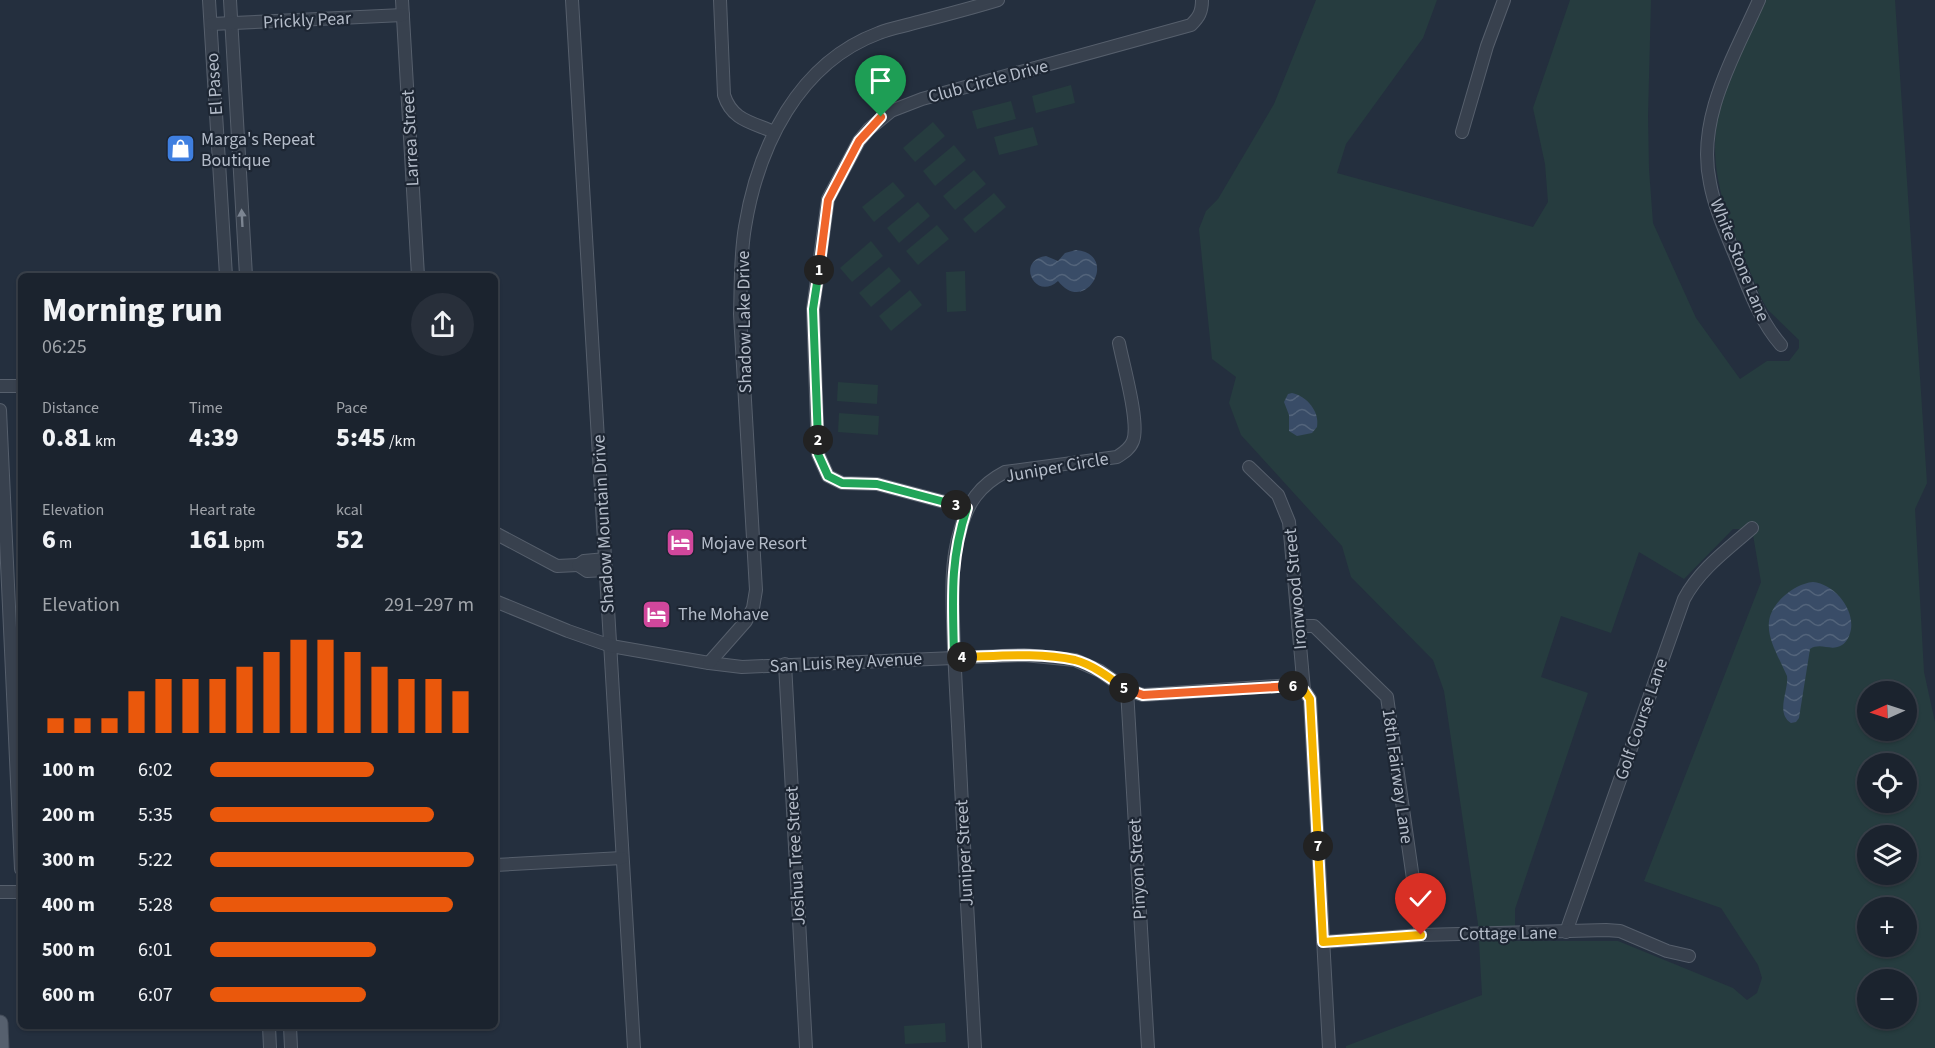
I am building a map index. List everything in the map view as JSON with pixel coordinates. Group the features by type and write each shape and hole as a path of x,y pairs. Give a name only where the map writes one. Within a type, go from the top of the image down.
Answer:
{"main road":[{"path":"0,1023 2,1048"}],"street":[{"name":"El Paseo","path":"209,0 226,273"},
{"name":"El Paseo","path":"230,0 246,273"},
{"name":"Larrea Street","path":"402,0 418,273"},
{"name":"Shadow Mountain Drive","path":"572,0 634,1048"},
{"path":"720,0 724,95 728,107 736,116 774,132"},
{"name":"Shadow Lake Drive","path":"709,663 746,621 755,599 740,314 741,269 745,227 753,192 774,132 794,97 818,71 847,48 878,33 998,0"},
{"name":"Club Circle Drive","path":"967,508 877,484 842,483 828,476 818,454 813,309 828,200 859,141 881,117 891,111 922,99 1191,25 1199,17 1202,0"},
{"path":"1462,132 1487,46 1504,0"},
{"name":"White Stone Lane","path":"1759,0 1711,113 1707,149 1708,168 1713,197 1727,235 1767,329 1781,345"},
{"name":"Prickly Pear","path":"211,24 403,15"},
{"name":"Juniper Circle","path":"954,657 952,589 954,557 967,508 977,493 990,480 1005,472 1117,457 1127,450 1134,440 1135,423 1119,343"},
{"path":"0,386 18,386"},
{"path":"0,410 18,803"},
{"name":"Ironwood Street","path":"1249,466 1278,495 1289,522 1304,690 1310,699 1329,1048"},
{"name":"Golf Course Lane","path":"1566,933 1684,598 1692,584 1706,569 1752,528"},
{"path":"498,535 557,566 578,565 587,571 606,565"},
{"name":"San Luis Rey Avenue","path":"498,602 611,646 742,667 1024,655 1075,660 1100,671 1127,690 1143,695 1292,686 1304,690"},
{"name":"18th Fairway Lane","path":"1298,626 1314,626 1387,697 1421,935"},
{"name":"Juniper Street","path":"954,657 975,1048"},
{"name":"Joshua Tree Street","path":"785,664 806,1048"},
{"name":"Pinyon Street","path":"1127,690 1148,1048"},
{"path":"498,865 622,858"},
{"path":"0,892 18,892"},
{"name":"Cottage Lane","path":"1323,942 1421,935 1620,931 1667,951 1689,956"},
{"path":"269,1029 270,1048"},
{"path":"290,1029 291,1048"}],"green space":[{"path":"1316,0 1437,0 1423,38 1346,144 1337,173 1533,227 1548,202 1545,164 1533,108 1570,0 1651,0 1648,116 1653,223 1696,318 1740,379 1767,361 1789,361 1799,348 1799,340 1768,310 1761,298 1728,216 1722,195 1717,174 1716,130 1728,80 1763,0 1895,0 1927,483 1915,509 1924,672 1935,722 1935,1048 1346,1048 1346,1046 1482,995 1478,924 1444,691 1433,660 1351,577 1342,546 1241,435 1229,403 1236,377 1212,359 1199,229 1206,211 1218,199 1274,104","holes":["1733,529 1752,529 1761,582 1644,881 1721,908 1758,965 1762,978 1757,993 1747,1000 1733,988 1618,941 1515,941 1515,909 1588,693 1541,677 1561,616 1611,633 1639,552 1684,579"]},
{"path":"1071,85 1075,103 1036,113 1032,96"},
{"path":"1011,101 1016,119 977,129 972,111"},
{"path":"933,122 945,136 915,162 903,148"},
{"path":"1033,127 1038,145 999,155 994,137"},
{"path":"954,145 966,160 935,186 923,171"},
{"path":"974,170 986,184 955,210 943,196"},
{"path":"893,182 905,196 874,222 862,207"},
{"path":"994,193 1006,207 975,233 963,219"},
{"path":"918,202 930,216 899,243 887,228"},
{"path":"937,225 949,239 918,265 906,251"},
{"path":"871,241 883,256 852,282 840,268"},
{"path":"889,267 901,281 871,307 859,293"},
{"path":"965,271 966,311 947,312 946,272"},
{"path":"910,290 922,305 891,331 879,316"},
{"path":"838,382 878,385 877,404 837,401"},
{"path":"839,413 879,416 878,435 838,432"},
{"path":"945,1023 946,1042 905,1044 904,1026"}],"water":[{"path":"1076,250 1089,254 1096,262 1097,271 1088,288 1079,292 1069,290 1058,281 1050,286 1042,287 1032,278 1030,271 1037,259 1046,256 1058,261 1065,253"},
{"path":"1288,394 1303,397 1314,410 1317,427 1312,433 1297,436 1289,431 1289,415 1284,402"},
{"path":"1813,582 1828,587 1841,598 1849,613 1851,629 1848,638 1838,647 1818,646 1810,649 1799,718 1796,722 1791,723 1786,719 1783,707 1787,676 1770,635 1770,615 1775,606 1790,591"}],"place":[{"name":"Marga's Repeat Boutique","path":"180,149"},
{"name":"Mojave Resort","path":"680,543"},
{"name":"The Mohave","path":"657,614"}],"route":[{"path":"881,117 859,141 828,200 826,209 813,309 818,454 828,476 842,483 877,484 967,508 954,557 952,589 954,657 1024,655 1075,660 1100,671 1127,690 1143,695 1292,686 1304,690 1310,699 1323,942 1421,935"}]}
